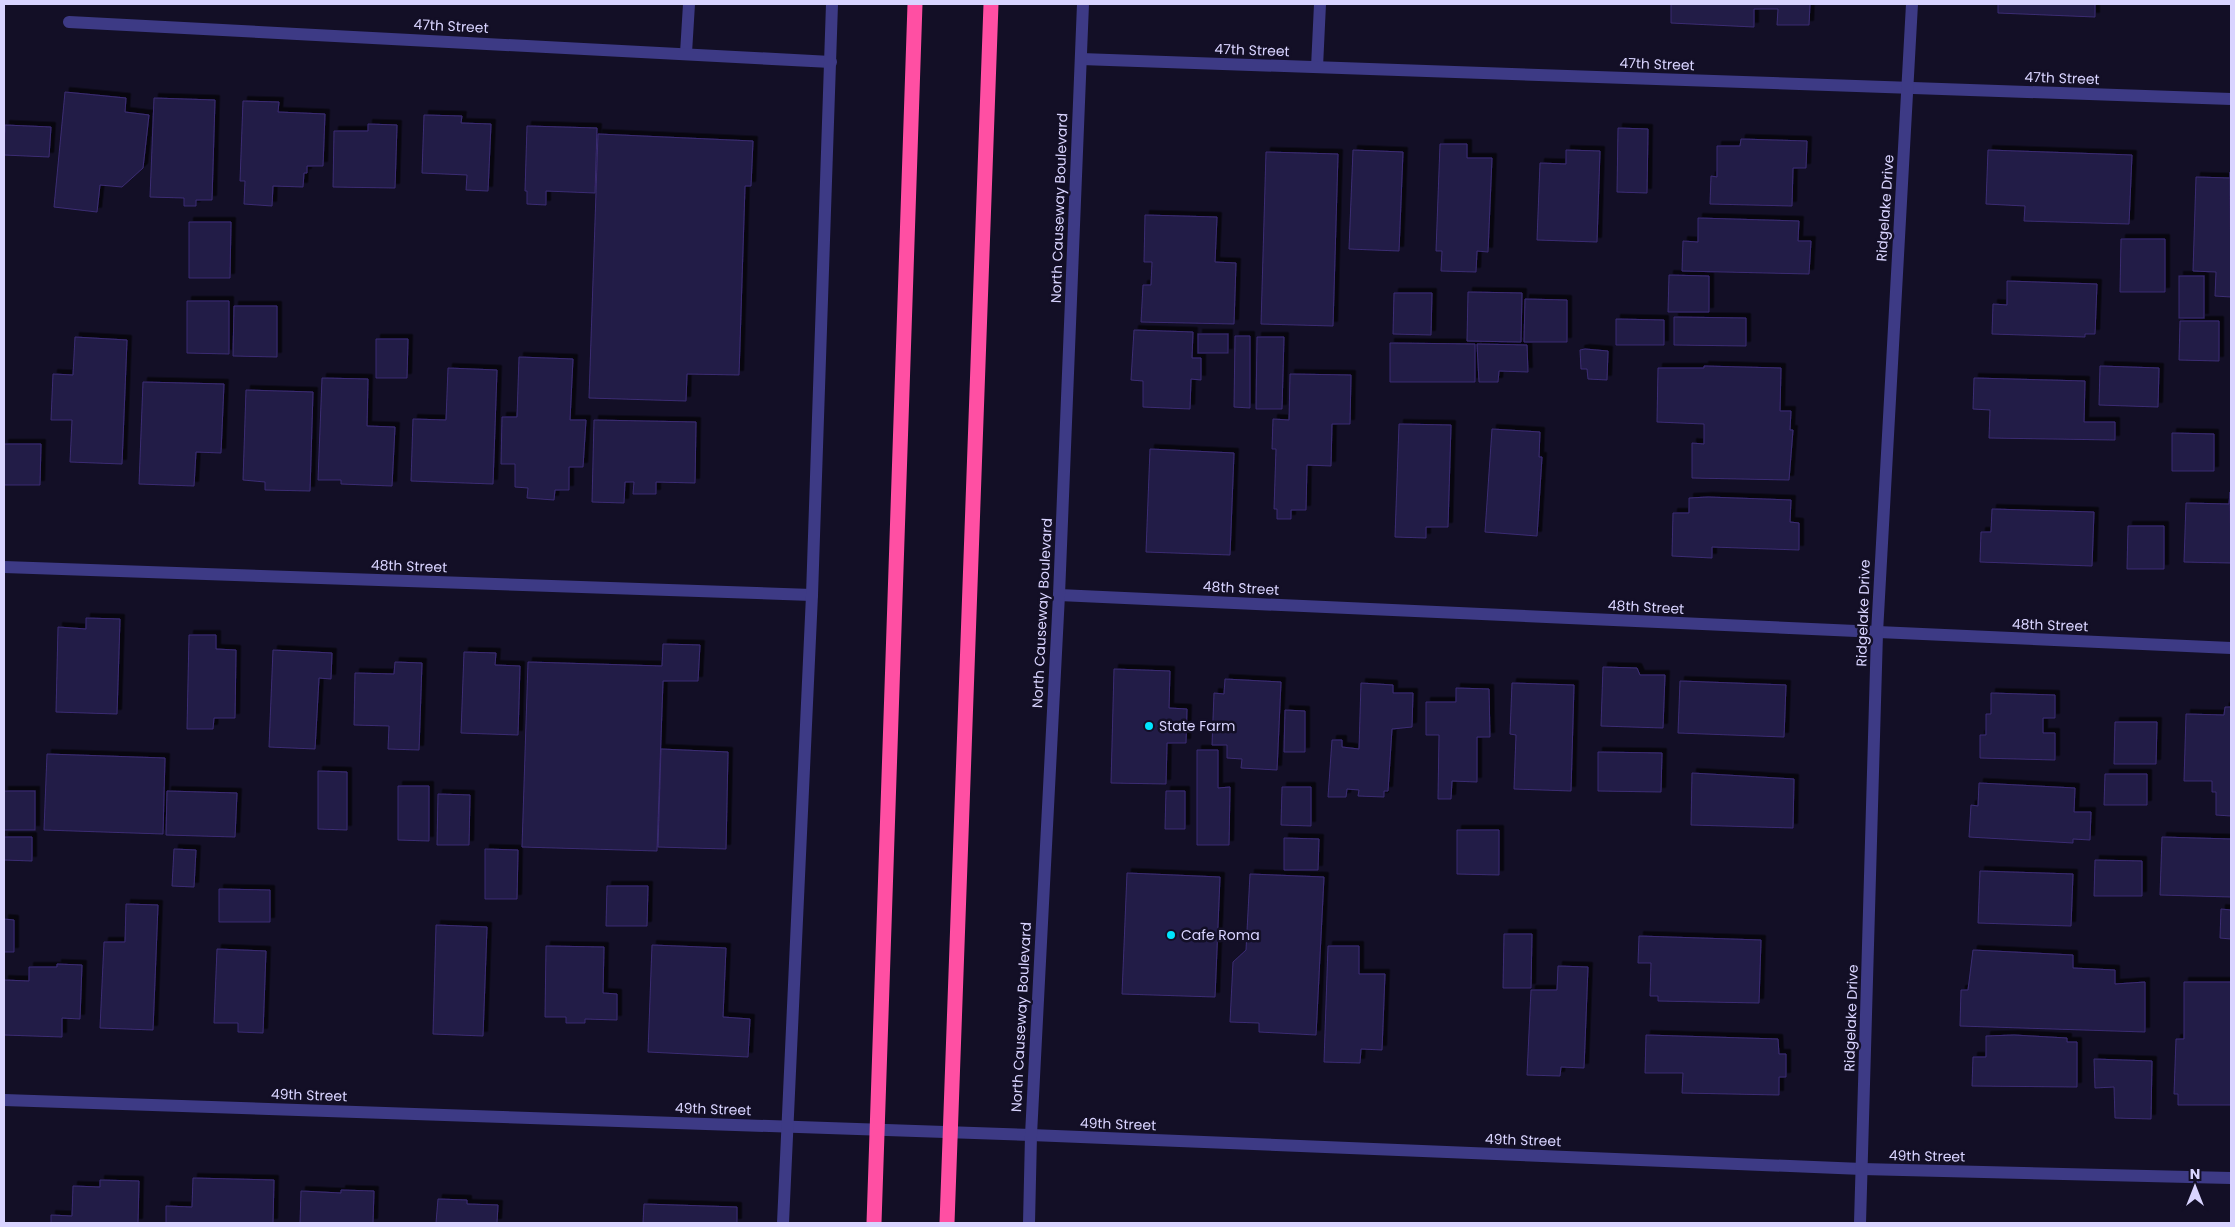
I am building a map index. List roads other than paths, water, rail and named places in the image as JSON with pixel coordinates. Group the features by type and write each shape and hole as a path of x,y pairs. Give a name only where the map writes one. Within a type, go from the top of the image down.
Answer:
{"highway":[{"path":"874,1223 916,4"},
{"path":"946,1223 991,4"}],"street":[{"path":"686,53 690,4"},
{"path":"783,1223 812,595 832,4"},
{"name":"North Causeway Boulevard","path":"1029,1223 1031,1136 1059,595 1083,4"},
{"path":"1317,67 1320,4"},
{"name":"Ridgelake Drive","path":"1860,1223 1877,633 1912,4"},
{"name":"47th Street","path":"69,22 831,62"},
{"name":"47th Street","path":"1082,59 2231,99"},
{"name":"48th Street","path":"4,567 812,595"},
{"name":"48th Street","path":"1059,595 2231,648"},
{"name":"49th Street","path":"4,1100 1031,1136 1862,1169 2231,1178"}],"place":[{"name":"State Farm","path":"1149,726"},
{"name":"Cafe Roma","path":"1171,935"}]}
